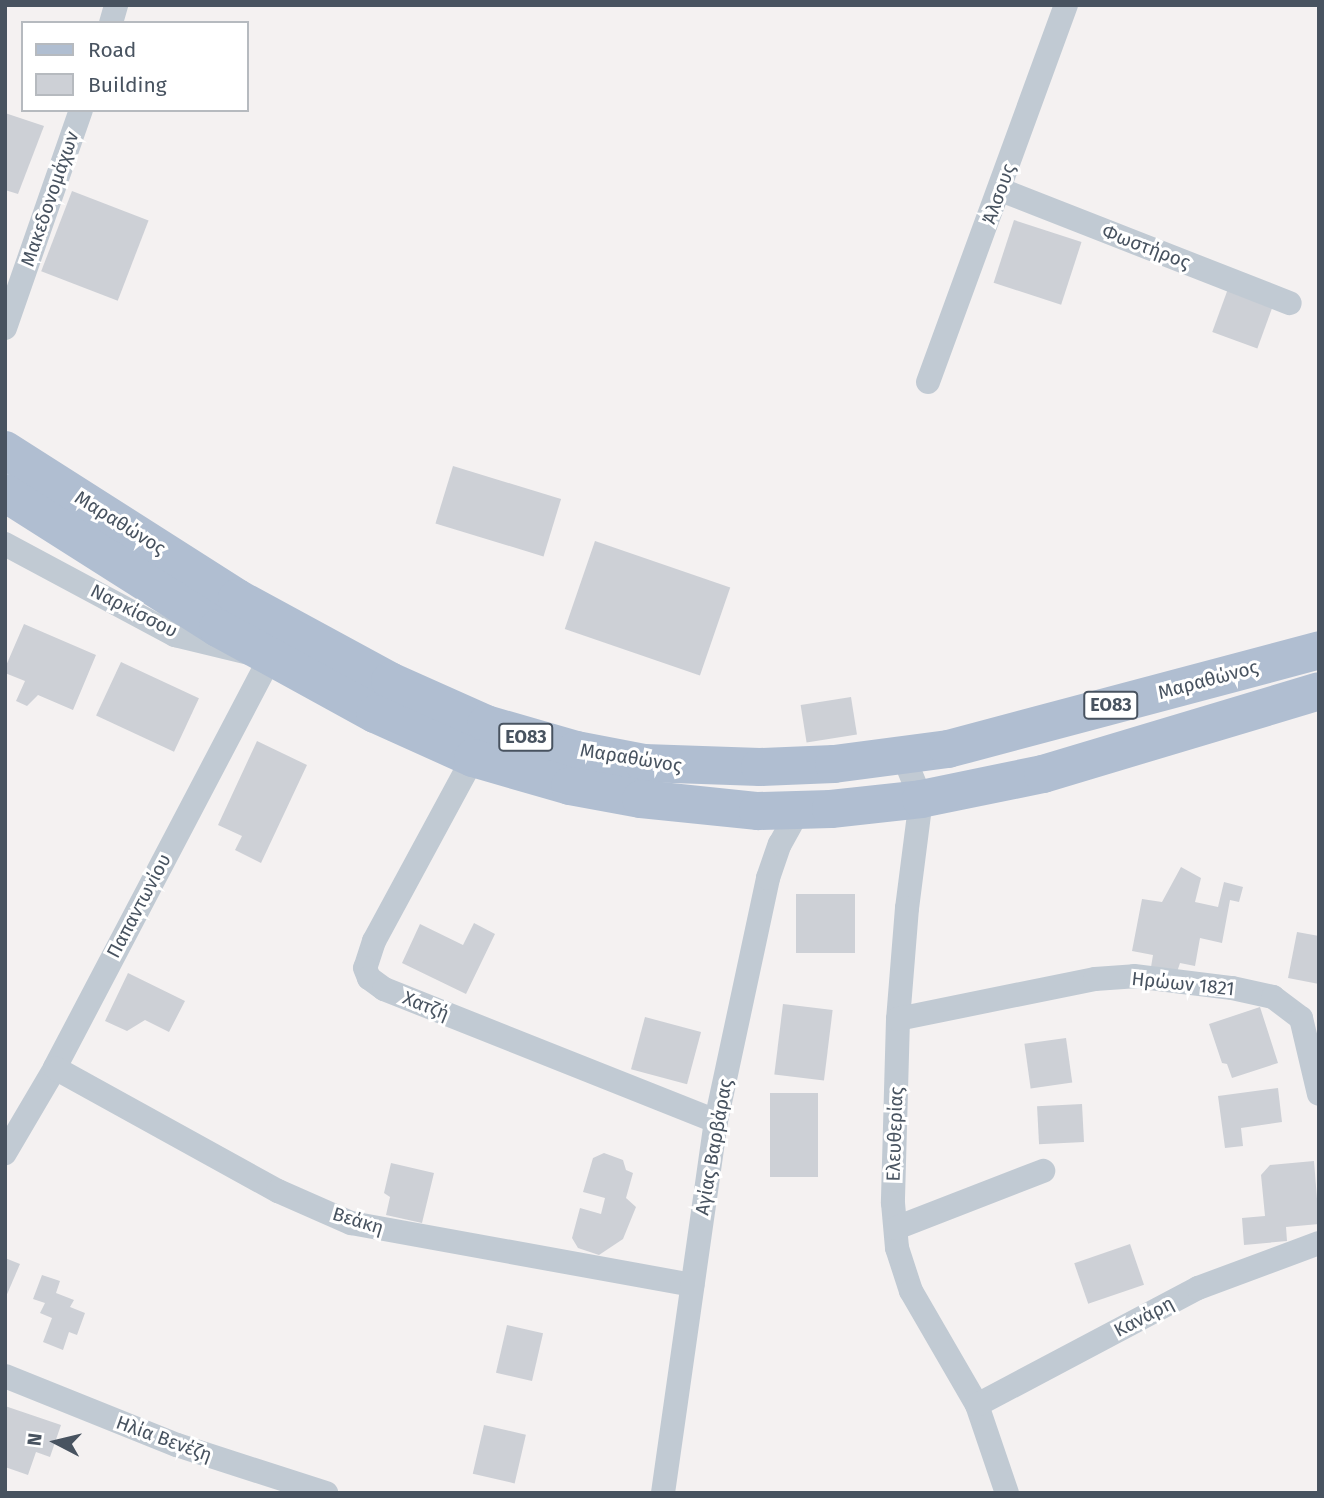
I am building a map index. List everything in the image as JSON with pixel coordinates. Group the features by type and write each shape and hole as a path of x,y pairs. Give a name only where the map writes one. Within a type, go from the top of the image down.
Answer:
{"main road":[{"name":"Μαραθώνος","path":"5,450 237,598 341,657 486,724 576,750 645,763 688,767 834,764 948,749 1319,650"},
{"name":"Μαραθώνος","path":"5,493 270,658 374,714 473,758 570,786 641,799 727,809 799,811 921,799 1043,774 1319,691"}],"street":[{"name":"Άλσους","path":"928,382 1001,190 1066,5"},
{"name":"Μακεδονομάχων","path":"5,328 80,112"},
{"name":"Φωστήρος","path":"1001,190 1290,303"},
{"name":"Ναρκίσσου","path":"5,544 175,635 270,658"},
{"name":"Παπαντωνίου","path":"5,1153 55,1068 270,658"},
{"name":"Ελευθερίας","path":"903,755 921,799 906,920 898,1019 893,1203 897,1248 911,1291 977,1405 1007,1493"},
{"name":"Χατζή","path":"473,758 374,942 365,968 369,978 384,989 716,1121"},
{"name":"Αγίας Βαρβάρας","path":"663,1493 716,1121 768,878 780,844 799,811"},
{"name":"Ηρώων 1821","path":"898,1019 1095,979 1134,976 1232,988 1273,997 1301,1018 1319,1094"},
{"name":"Βεάκη","path":"55,1068 278,1191 351,1223 692,1284"},
{"path":"896,1228 1043,1171"},
{"name":"Κανάρη","path":"977,1405 1198,1288 1319,1243"},
{"name":"Ηλία Βενέζη","path":"5,1376 177,1445 326,1493"}],"building":[{"path":"5,113 44,126 18,194 5,190"},
{"path":"72,191 149,220 118,301 41,271"},
{"path":"1014,220 1082,242 1061,305 994,283"},
{"path":"1229,286 1274,302 1257,348 1212,332"},
{"path":"453,466 561,499 544,556 435,523"},
{"path":"595,541 730,588 700,675 565,629"},
{"path":"24,624 96,655 73,710 38,695 27,706 16,701 25,681 5,673 5,668"},
{"path":"121,662 199,698 174,752 96,715"},
{"path":"851,697 857,735 807,743 801,705"},
{"path":"257,741 307,765 261,863 235,850 242,836 218,825"},
{"path":"1181,867 1201,878 1195,902 1218,907 1224,882 1243,887 1239,902 1230,900 1222,943 1200,938 1195,966 1180,963 1177,972 1151,967 1153,955 1132,951 1142,899 1162,902"},
{"path":"796,894 855,894 855,953 796,953"},
{"path":"474,923 495,934 466,994 402,963 420,924 463,945"},
{"path":"1297,932 1319,936 1319,984 1288,978"},
{"path":"128,973 185,1001 169,1032 145,1020 127,1031 105,1021"},
{"path":"783,1004 833,1010 824,1081 774,1074"},
{"path":"1260,1007 1278,1063 1232,1078 1227,1064 1222,1063 1209,1024"},
{"path":"645,1017 701,1032 687,1084 631,1069"},
{"path":"1066,1038 1072,1083 1031,1088 1024,1044"},
{"path":"1278,1088 1282,1122 1241,1128 1243,1146 1225,1148 1218,1096"},
{"path":"770,1093 818,1093 818,1177 770,1177"},
{"path":"1082,1104 1084,1142 1039,1144 1037,1106"},
{"path":"604,1153 623,1160 626,1170 633,1173 626,1198 636,1207 623,1239 599,1255 578,1248 572,1238 580,1208 601,1214 605,1198 583,1192 593,1158"},
{"path":"1314,1161 1319,1224 1286,1227 1287,1241 1244,1245 1242,1218 1265,1216 1261,1175 1270,1165"},
{"path":"391,1163 434,1173 422,1223 386,1215 390,1197 384,1193"},
{"path":"1130,1244 1144,1285 1088,1304 1074,1263"},
{"path":"5,1258 20,1264 5,1299"},
{"path":"42,1275 60,1281 56,1293 74,1300 70,1307 85,1313 77,1335 69,1332 63,1350 43,1342 52,1318 40,1313 45,1303 33,1299"},
{"path":"507,1325 543,1333 532,1381 496,1373"},
{"path":"5,1406 61,1425 50,1457 36,1452 28,1475 5,1467"},
{"path":"484,1425 526,1435 515,1483 473,1474"}]}
